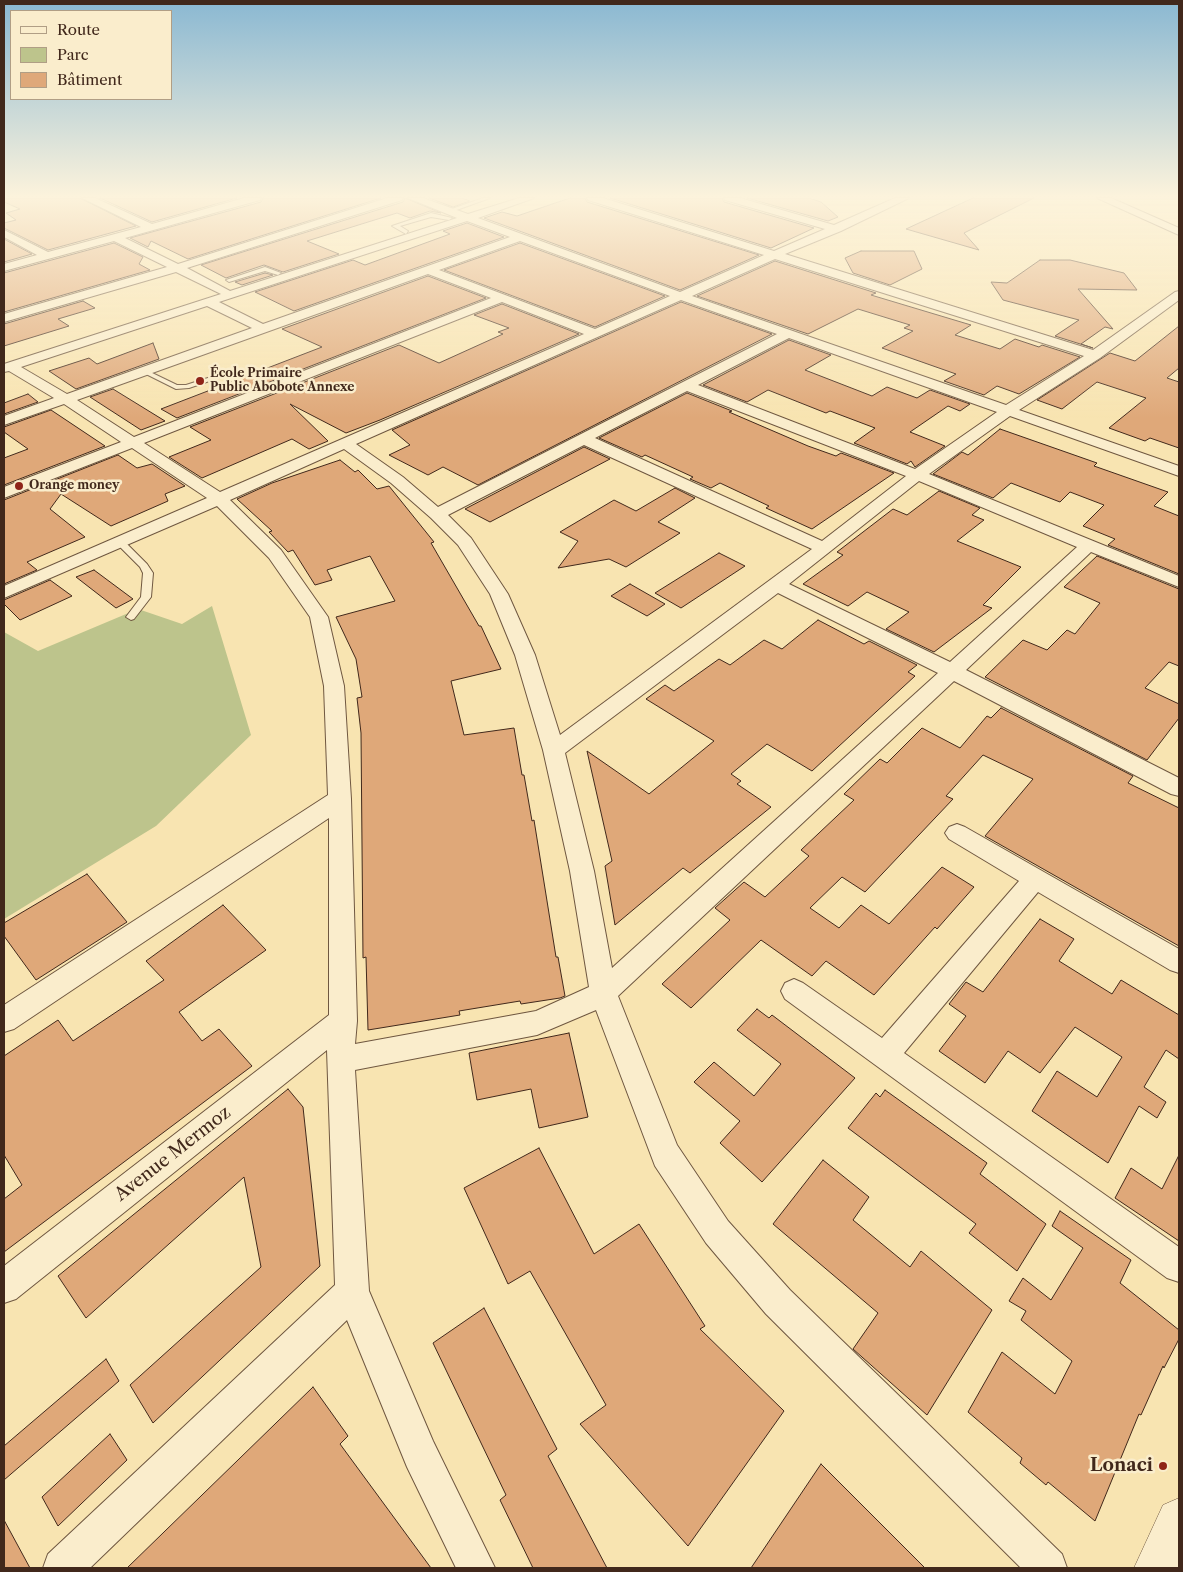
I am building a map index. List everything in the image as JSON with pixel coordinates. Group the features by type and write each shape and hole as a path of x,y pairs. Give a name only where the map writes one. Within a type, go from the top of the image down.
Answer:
{"street":[{"path":"4,318 164,271"},
{"path":"186,271 226,285"},
{"path":"6,365 226,285 283,271"},
{"path":"6,365 208,302 295,271"},
{"path":"4,421 424,271"},
{"path":"432,271 593,334"},
{"path":"614,271 1178,469"},
{"path":"4,593 737,271"},
{"path":"832,271 1095,355"},
{"path":"554,750 777,585 917,475 1009,410 1095,355 1179,295"},
{"path":"4,493 502,298"},
{"path":"208,302 263,329"},
{"path":"437,514 789,333"},
{"path":"6,365 66,399 218,498 275,554 319,617 334,686 340,799 343,1021 340,1060 352,1292 420,1454 476,1568"},
{"path":"687,386 917,475 1179,582"},
{"path":"582,438 823,548"},
{"path":"345,443 396,480 437,514 465,542 498,594 525,655 554,750 582,871 603,993 666,1155 717,1232 778,1302 1048,1568"},
{"path":"340,1060 537,1023 574,1008 603,993 1088,546"},
{"path":"777,585 1177,782"},
{"path":"4,1020 340,799"},
{"path":"957,833 1179,962"},
{"path":"884,1056 1035,879"},
{"path":"794,990 1179,1266"},
{"name":"Avenue Mermoz","path":"4,1287 343,1021"},
{"path":"62,1568 352,1292"},
{"path":"1158,1568 1179,1521"}],"lane":[{"path":"144,371 176,387 187,387 236,371"},
{"path":"120,542 144,566 148,573 146,597 131,617"}],"green space":[{"path":"212,606 251,735 156,826 4,919 4,632 38,651 138,609 182,624"}],"building":[{"path":"10,271 145,271 4,312 4,273"},
{"path":"213,271 245,271 226,278"},
{"path":"318,271 406,271 294,311 255,292"},
{"path":"448,271 598,271 665,296 595,327"},
{"path":"629,271 722,271 680,290"},
{"path":"752,271 808,271 876,293 871,295 971,325 955,335 1000,349 1015,339 1080,357 1019,394 997,386 984,395 944,381 956,374 882,348 913,331 904,328 910,325 858,309 808,334 697,296"},
{"path":"852,271 917,271 890,285"},
{"path":"1024,271 1117,271 1124,273 1137,290 1078,289 1113,329 1105,327 1081,344 1093,348 1055,336 1079,320 1003,300 991,282 1007,283"},
{"path":"265,273 273,275 242,285 235,282"},
{"path":"428,276 486,298 177,418 161,409 322,347 282,329"},
{"path":"83,301 95,308 58,319 69,326 4,346 4,324"},
{"path":"681,302 772,334 478,485 443,467 428,475 389,455 410,445 392,430"},
{"path":"502,304 579,334 346,433 290,404 328,441 309,449 292,439 202,478 169,457 211,440 190,427 399,345 439,363 503,334 498,332 509,328 474,315"},
{"path":"1179,326 1179,368 1167,378 1179,382 1179,448 1150,438 1145,441 1109,428 1146,398 1097,382 1062,409 1037,400 1110,353 1135,361"},
{"path":"789,340 831,355 805,370 872,396 887,387 917,398 930,390 970,404 960,411 948,406 910,432 945,446 915,467 911,461 907,464 854,443 875,428 830,411 826,413 768,390 747,402 703,385"},
{"path":"153,343 159,359 76,389 49,371 89,358 97,364"},
{"path":"113,389 165,421 141,430 90,397"},
{"path":"687,393 732,411 729,412 808,446 836,456 841,453 894,473 812,529 766,508 769,506 720,483 711,488 690,479 693,477 645,455 642,457 599,438"},
{"path":"28,394 38,402 4,414 4,403"},
{"path":"51,410 105,446 4,485 4,458 28,449 4,432 4,427"},
{"path":"1000,429 1097,463 1094,466 1168,492 1154,506 1179,516 1179,574 1108,545 1115,539 1083,526 1104,505 1070,492 1060,502 1011,483 993,498 933,474 962,452 968,455"},
{"path":"584,447 610,459 490,522 465,509"},
{"path":"118,455 137,468 152,464 185,486 165,494 168,501 111,526 61,494 50,509 85,537 27,562 37,570 4,584 4,500"},
{"path":"340,460 355,472 358,470 377,489 389,486 434,542 431,543 479,626 481,626 501,669 451,681 464,735 514,728 532,821 534,820 556,957 558,957 565,996 521,1004 520,1001 459,1011 460,1015 368,1030 366,957 363,958 361,733 357,698 362,697 356,659 336,617 395,601 370,556 327,570 332,580 315,585 293,550 288,552 269,532 272,531 237,499 272,483"},
{"path":"675,488 695,498 658,522 680,533 626,567 609,559 558,568 578,541 560,532 614,500 636,511"},
{"path":"939,491 980,508 972,515 984,520 957,541 1021,567 983,605 992,608 934,652 886,629 909,612 867,592 848,606 803,584 843,555 837,552 893,509 907,515"},
{"path":"719,553 745,566 681,608 655,593"},
{"path":"1097,556 1179,589 1179,666 1169,662 1145,688 1179,704 1179,718 1147,760 985,677 1023,640 1047,650 1067,630 1075,634 1100,603 1064,587"},
{"path":"94,570 133,599 116,608 76,577"},
{"path":"50,580 72,596 20,620 4,604 4,600"},
{"path":"630,584 665,604 647,616 611,596"},
{"path":"818,620 864,644 869,641 917,665 908,672 915,676 812,771 767,744 731,774 741,781 737,784 771,807 690,873 683,868 615,925 605,866 612,861 587,751 649,794 714,741 646,699 665,685 674,691 719,659 730,665 764,640 782,649"},
{"path":"1001,708 1133,776 1128,783 1179,808 1179,946 985,836 1033,779 983,755 946,796 953,799 865,892 842,877 810,908 839,928 861,905 889,924 942,867 974,887 874,995 826,961 812,976 761,940 691,1008 662,984 730,920 715,908 744,882 765,897 809,856 801,850 854,800 844,794 880,759 887,763 922,728 960,748 987,716 991,718"},
{"path":"87,874 127,922 36,980 4,936 4,923"},
{"path":"223,905 266,950 179,1012 202,1041 219,1029 252,1066 4,1252 4,1199 22,1185 4,1155 4,1056 58,1020 73,1041 164,980 146,961"},
{"path":"1040,919 1074,939 1059,961 1112,994 1121,980 1179,1015 1179,1059 1166,1050 1144,1087 1166,1102 1157,1118 1139,1106 1108,1163 1032,1111 1057,1071 1097,1097 1122,1057 1075,1027 1040,1073 1008,1051 985,1083 939,1051 966,1016 949,1004 966,982 983,992"},
{"path":"757,1009 769,1018 772,1015 855,1078 762,1182 720,1143 740,1121 694,1082 714,1062 754,1096 781,1064 737,1030"},
{"path":"569,1033 588,1117 539,1128 531,1089 477,1100 469,1053"},
{"path":"288,1089 303,1107 320,1266 153,1423 130,1385 261,1267 244,1177 86,1318 58,1276"},
{"path":"885,1090 987,1163 980,1174 1046,1224 1017,1271 969,1233 976,1224 848,1128 876,1093 880,1097"},
{"path":"539,1148 594,1254 639,1224 705,1326 700,1329 784,1411 688,1546 580,1424 606,1405 530,1271 508,1284 464,1188"},
{"path":"1179,1155 1179,1241 1115,1198 1131,1168 1162,1189"},
{"path":"823,1160 869,1197 853,1220 910,1267 921,1251 992,1310 927,1415 853,1349 878,1313 773,1224"},
{"path":"1060,1211 1131,1260 1120,1283 1179,1330 1179,1339 1164,1368 1163,1366 1141,1415 1139,1414 1095,1521 1048,1482 1046,1485 1020,1463 1022,1458 968,1412 1002,1352 1055,1394 1072,1361 1021,1320 1026,1311 1009,1301 1023,1278 1051,1300 1083,1248 1052,1226"},
{"path":"484,1308 557,1449 548,1456 607,1568 533,1568 500,1500 506,1495 433,1343"},
{"path":"106,1359 119,1381 4,1480 4,1446"},
{"path":"313,1387 348,1436 340,1444 431,1568 127,1568"},
{"path":"110,1434 127,1460 58,1526 42,1497"},
{"path":"821,1464 925,1568 751,1568"},
{"path":"4,1520 30,1568 4,1568"}],"place":[{"name":"École Primaire Public Abobote Annexe","path":"200,381"},
{"name":"Orange money","path":"19,486"},
{"name":"Lonaci","path":"1163,1466"}]}
